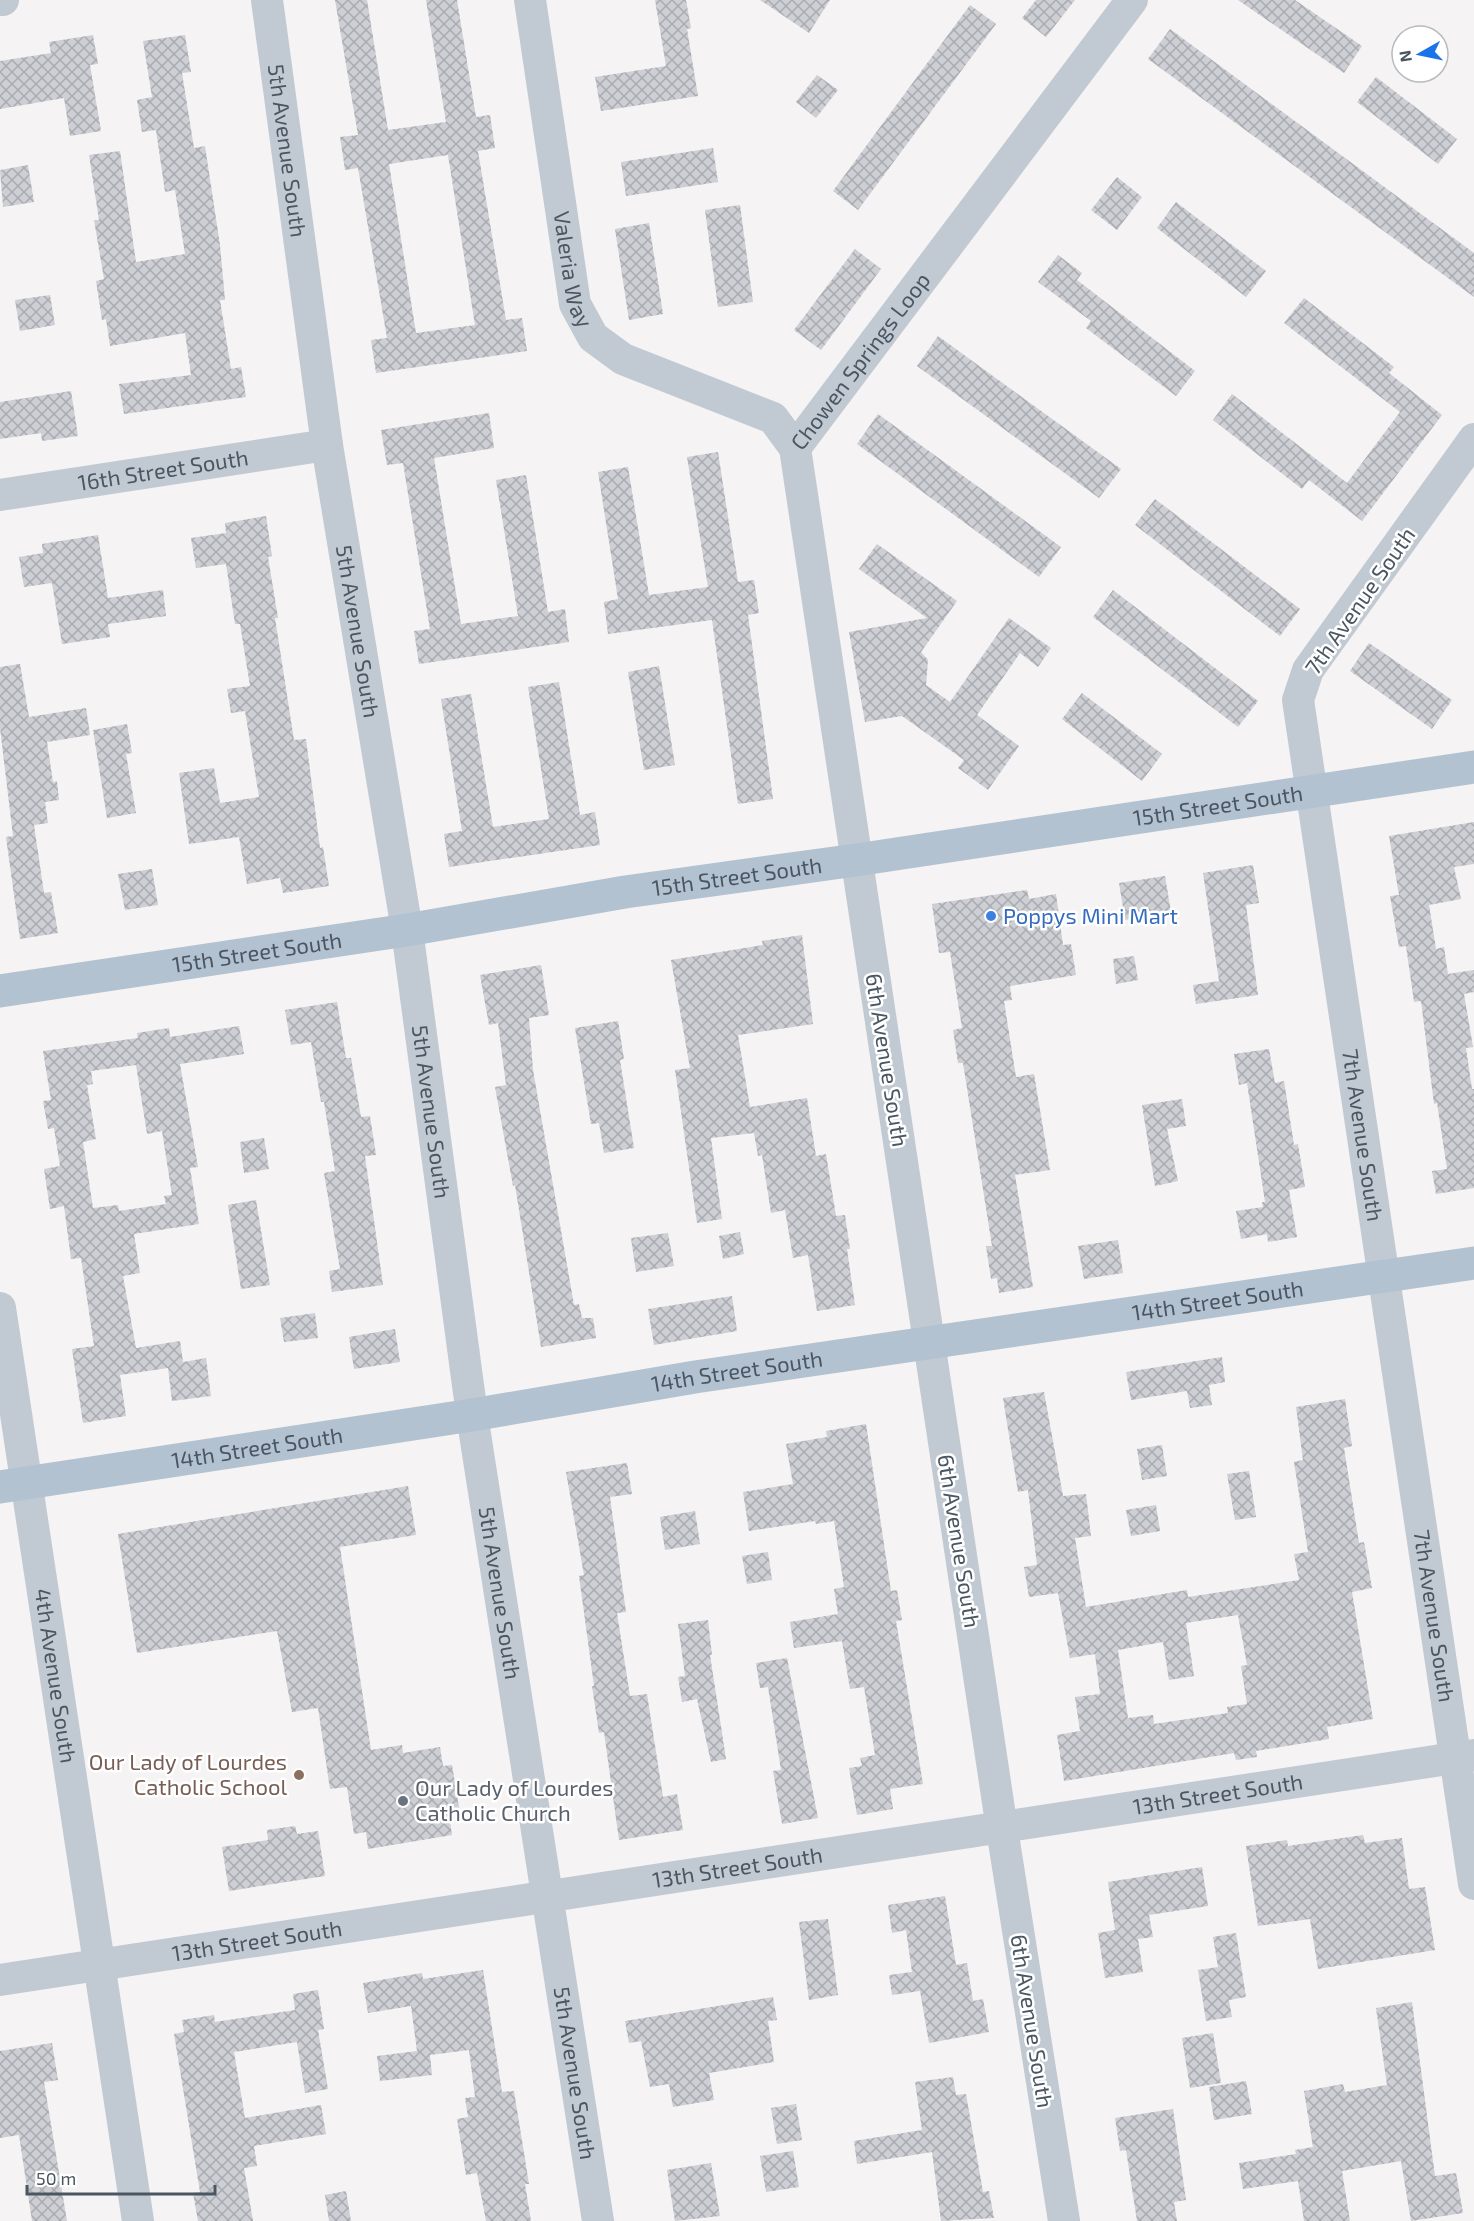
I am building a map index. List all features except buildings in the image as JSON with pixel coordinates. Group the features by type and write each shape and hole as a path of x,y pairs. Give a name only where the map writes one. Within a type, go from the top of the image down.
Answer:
{"main road":[{"name":"15th Street South","path":"0,991 407,930 625,892 856,860 1474,767"},
{"name":"14th Street South","path":"13,1485 472,1415 695,1377 1474,1263"}],"street":[{"name":"5th Avenue South","path":"267,0 327,445 407,930 472,1415 598,2221"},
{"name":"Valeria Way","path":"530,0 575,304 593,337 623,359 773,418 795,448"},
{"name":"Chowen Springs Loop","path":"856,860 795,448 1132,0"},
{"name":"7th Avenue South","path":"1474,439 1308,670 1298,700 1383,1276 1465,1756 1474,1884"},
{"name":"16th Street South","path":"0,495 327,445"},
{"name":"6th Avenue South","path":"856,860 1002,1829 1064,2221"},
{"name":"4th Avenue South","path":"0,1308 13,1485 100,1966 138,2221"},
{"name":"13th Street South","path":"0,1980 1002,1829 1465,1756"}],"place":[{"name":"Poppys Mini Mart","path":"991,916"},
{"name":"Our Lady of Lourdes Catholic School","path":"299,1775"},
{"name":"Our Lady of Lourdes Catholic Church","path":"403,1801"}]}
